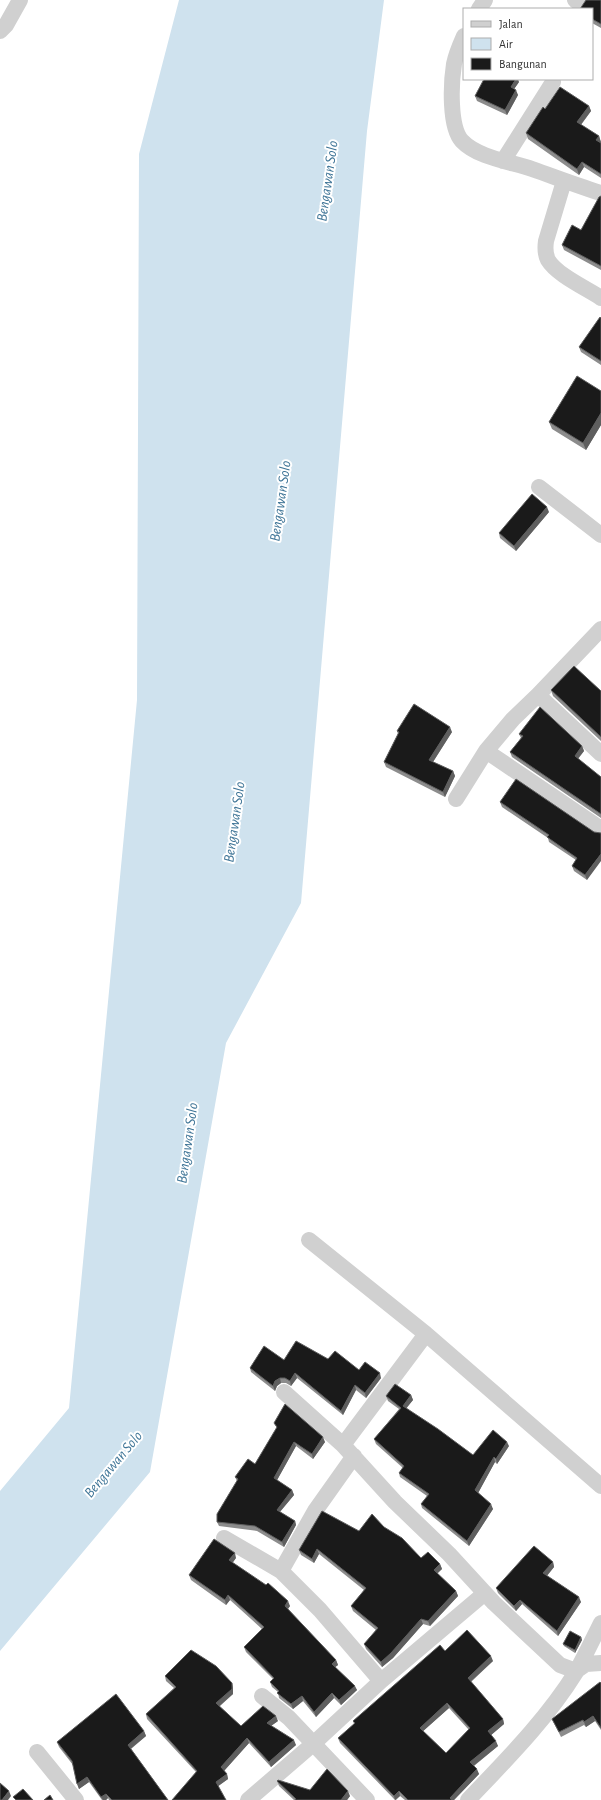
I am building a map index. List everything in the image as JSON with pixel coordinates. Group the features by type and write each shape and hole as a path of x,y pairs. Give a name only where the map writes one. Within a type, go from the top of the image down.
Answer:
{"street":[{"path":"0,31 6,25 20,0"},
{"path":"463,39 454,65 452,106 457,134 462,141 469,147 503,161 531,168 601,194"},
{"path":"503,161 553,82"},
{"path":"564,181 546,241 545,249 547,258 557,270 601,298"},
{"path":"539,487 601,535"},
{"path":"456,799 486,751 513,719 601,629"},
{"path":"538,695 601,754"},
{"path":"486,751 601,829"},
{"path":"309,1240 426,1334 601,1486"},
{"path":"281,1570 348,1451 426,1334"},
{"path":"284,1392 348,1451 395,1502 449,1554 485,1593 560,1665 576,1671"},
{"path":"224,1538 281,1570 320,1610 381,1681"},
{"path":"248,1800 313,1744 381,1681 485,1593"},
{"path":"468,1800 532,1730 559,1697 576,1671 601,1623"},
{"path":"576,1671 586,1664 601,1663"},
{"path":"262,1696 289,1718 367,1800"},
{"path":"37,1752 76,1800"}],"water":[{"name":"Bengawan Solo","path":"179,0 384,0 367,131 301,903 226,1043 150,1472 0,1651 0,1491 69,1408 137,700 139,154"}],"building":[{"path":"586,0 601,0 601,24 593,20 593,8 581,8"},
{"path":"483,80 515,80 511,87 516,90 505,110 475,96"},
{"path":"560,87 589,106 577,122 599,136 596,140 601,143 601,174 582,162 577,169 526,133 543,107 545,109"},
{"path":"601,196 601,266 562,245 572,225 581,230 599,197"},
{"path":"600,317 601,318 601,361 579,347"},
{"path":"577,376 601,391 601,413 583,443 549,422"},
{"path":"532,494 547,507 514,546 499,533"},
{"path":"574,666 601,691 601,737 551,690"},
{"path":"414,704 450,727 429,760 453,771 443,792 384,762 399,732 397,731"},
{"path":"540,707 582,746 575,756 601,777 601,814 510,752 523,736 519,734"},
{"path":"516,779 594,832 601,833 601,854 585,875 572,866 577,858 547,837 549,835 500,802"},
{"path":"296,1341 328,1359 335,1351 359,1370 365,1362 380,1373 365,1393 355,1385 341,1411 295,1373 290,1381 285,1378 280,1378 275,1381 273,1386 250,1368 264,1346 284,1360"},
{"path":"395,1384 411,1395 403,1406 438,1429 473,1455 493,1430 507,1442 496,1459 494,1457 475,1490 491,1504 467,1541 421,1504 429,1494 399,1473 404,1466 374,1439 401,1408 386,1396"},
{"path":"285,1404 323,1437 312,1454 294,1442 274,1478 292,1490 277,1510 295,1521 282,1542 255,1526 217,1522 217,1514 238,1479 235,1477 248,1459 255,1464 277,1427 274,1423"},
{"path":"322,1511 359,1531 372,1514 384,1527 402,1538 421,1558 428,1552 440,1564 434,1570 456,1591 428,1621 421,1619 381,1662 364,1644 378,1628 351,1606 366,1588 317,1549 312,1559 299,1550"},
{"path":"214,1539 235,1553 229,1560 266,1585 268,1583 288,1601 285,1606 336,1660 332,1664 355,1686 339,1700 332,1693 314,1712 302,1696 291,1704 277,1693 279,1691 270,1682 274,1678 244,1647 264,1627 228,1595 225,1600 189,1575"},
{"path":"534,1546 553,1562 543,1573 579,1597 557,1631 520,1600 514,1606 496,1588"},
{"path":"467,1630 491,1656 468,1678 503,1719 488,1731 496,1741 470,1762 477,1769 450,1798 452,1800 408,1800 399,1791 394,1796 338,1738 355,1723 353,1721 440,1645 445,1651","holes":["447,1703 470,1728 446,1753 420,1728"]},
{"path":"570,1631 581,1637 575,1650 563,1644"},
{"path":"191,1650 216,1666 232,1683 232,1689 216,1703 241,1726 263,1706 276,1716 267,1723 294,1740 269,1762 247,1738 221,1767 227,1774 216,1782 226,1800 172,1800 197,1771 146,1714 176,1687 165,1676"},
{"path":"600,1682 601,1728 593,1716 584,1722 583,1720 559,1732 552,1719"},
{"path":"116,1694 144,1731 128,1745 168,1800 112,1800 106,1794 101,1797 87,1777 77,1784 72,1761 57,1742"},
{"path":"327,1769 348,1791 341,1800 295,1800 296,1799 277,1781 278,1780 310,1790"},
{"path":"0,1783 9,1791 2,1800 0,1800"},
{"path":"23,1789 33,1800 16,1800 13,1797"},
{"path":"50,1795 53,1800 44,1800"}]}
